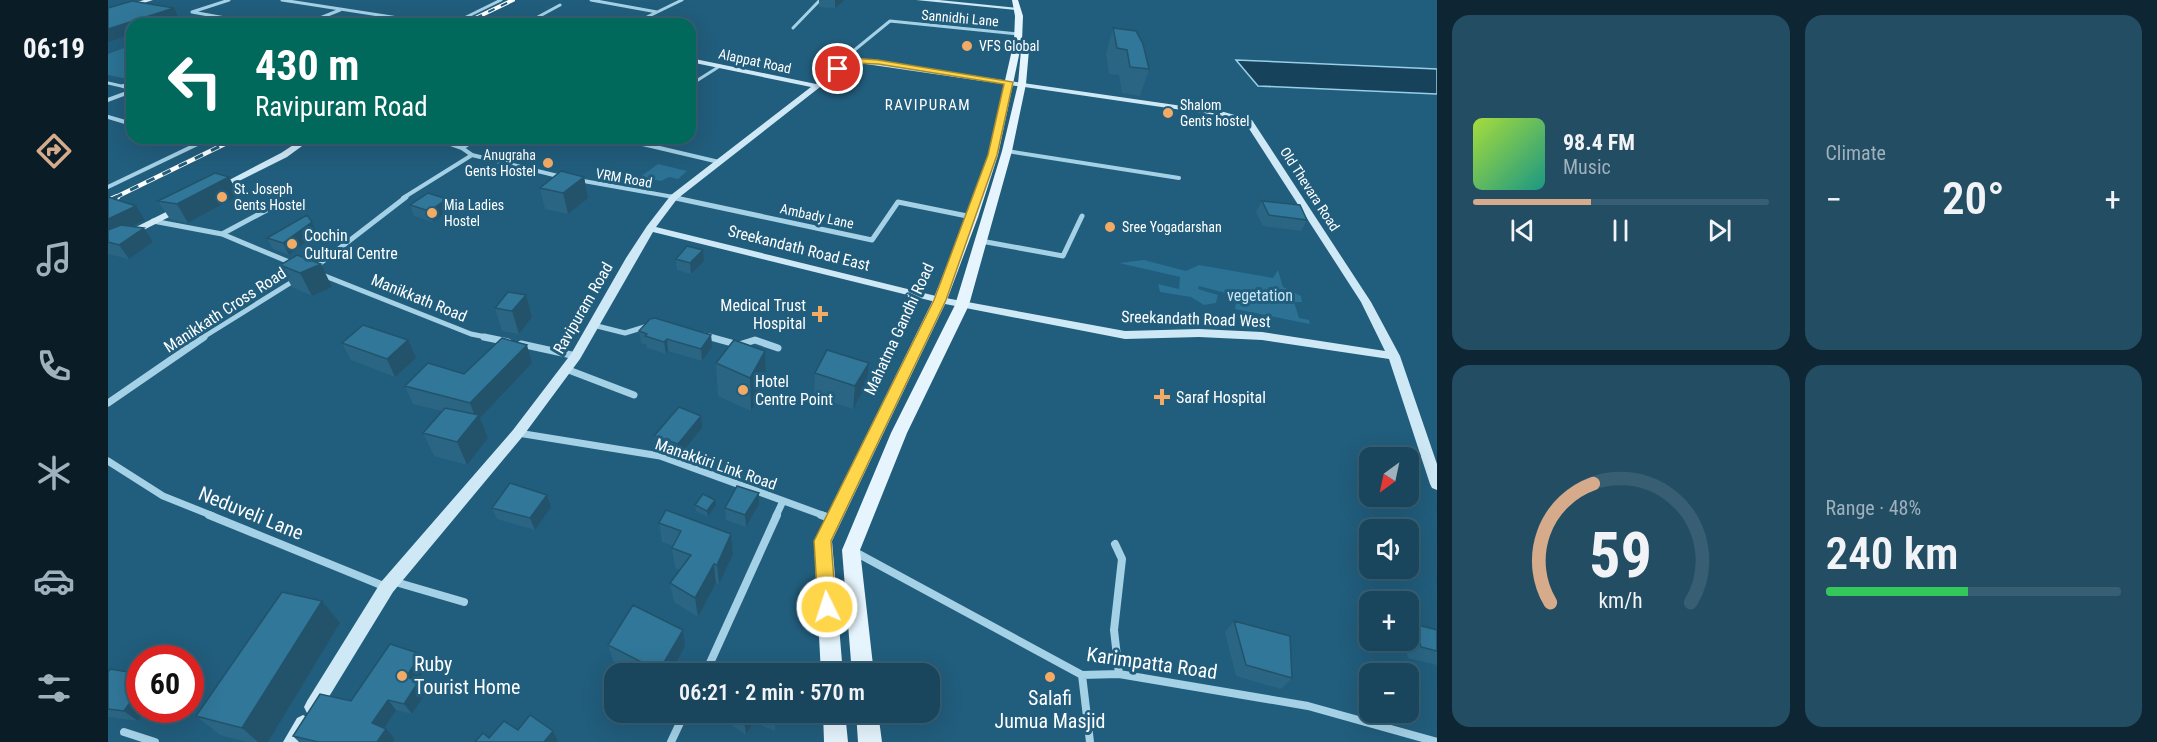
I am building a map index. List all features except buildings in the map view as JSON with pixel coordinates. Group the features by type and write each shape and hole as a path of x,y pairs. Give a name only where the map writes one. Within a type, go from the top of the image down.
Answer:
{"main road":[{"path":"862,663 851,550 899,433 962,305 1007,151 1022,84 1028,17 1023,0"},
{"name":"Mahatma Gandhi Road","path":"831,663 823,541 940,300 972,217 993,155 1019,34 1016,4"},
{"path":"835,723 836,742"},
{"path":"868,723 870,742"}],"street":[{"path":"108,11 138,0"},
{"path":"108,11 150,0"},
{"path":"226,18 192,12 229,0"},
{"path":"282,0 396,18"},
{"path":"464,18 501,0"},
{"path":"591,0 657,12"},
{"path":"648,18 682,0"},
{"path":"793,28 820,0"},
{"path":"919,0 1016,4"},
{"path":"536,18 560,5"},
{"path":"320,18 341,10"},
{"name":"Sannidhi Lane","path":"851,60 846,57 890,21 1019,34"},
{"path":"851,60 1009,82"},
{"name":"Ravipuram Road","path":"292,742 389,584 518,433 576,356 650,228 674,197 851,60"},
{"name":"Alappat Road","path":"696,61 815,86"},
{"path":"696,81 720,66"},
{"path":"108,82 126,88"},
{"name":"Old Thevara Road","path":"1009,82 1224,114 1249,122 1366,302 1394,356 1437,484"},
{"path":"108,100 126,92"},
{"path":"108,117 126,122"},
{"path":"108,187 198,144"},
{"path":"213,191 284,155 300,144"},
{"name":"VRM Road","path":"451,144 472,154 549,175 674,197"},
{"path":"462,148 468,144"},
{"path":"642,144 719,162"},
{"path":"1007,151 1179,178"},
{"name":"Manikkath Cross Road","path":"310,271 400,200 472,154"},
{"name":"Ambady Lane","path":"674,197 872,240 898,202 972,217"},
{"path":"108,245 193,201"},
{"path":"222,234 278,204"},
{"path":"981,241 1063,256 1082,216"},
{"path":"153,221 222,234 299,266"},
{"name":"Sreekandath Road East","path":"650,228 962,305"},
{"name":"Manikkath Road","path":"310,271 471,334 576,356"},
{"name":"Manikkath Cross Road","path":"108,403 242,311 300,276"},
{"name":"Sreekandath Road West","path":"962,305 1125,335 1199,333 1262,336 1394,356"},
{"path":"593,325 626,333 660,324"},
{"path":"699,334 739,345 755,340 778,348"},
{"path":"566,369 634,395"},
{"name":"Manakkiri Link Road","path":"518,433 660,456 832,520"},
{"name":"Neduveli Lane","path":"108,461 163,496 389,584 464,602"},
{"path":"710,663 783,501"},
{"path":"1115,544 1122,559 1114,630 1119,674"},
{"name":"Karimpatta Road","path":"851,550 1082,675 1119,674 1308,706 1437,742"},
{"path":"1082,675 1090,742"},
{"path":"671,742 680,723"},
{"path":"124,732 154,742"}],"green space":[{"path":"126,47 126,79 108,75 108,54"},
{"path":"658,164 687,171 678,179 669,177 661,181 640,177"},
{"name":"vegetation","path":"1144,260 1186,271 1199,265 1273,278 1278,270 1283,287 1301,296 1302,302 1294,302 1299,318 1309,320 1310,324 1235,309 1237,296 1199,286 1198,289 1218,295 1216,303 1204,305 1191,297 1160,292 1158,284 1179,289 1180,277 1119,263"}],"shaded area":[{"path":"1236,60 1437,69 1437,94 1258,86"}],"railway":[{"path":"476,18 513,0"},
{"path":"114,198 225,144"},
{"path":"108,201 117,197"}],"place":[{"name":"VFS Global","path":"967,46"},
{"name":"Shalom Gents hostel","path":"1168,113"},
{"name":"Anugraha Gents Hostel","path":"548,163"},
{"name":"St. Joseph Gents Hostel","path":"222,197"},
{"name":"Mia Ladies Hostel","path":"432,213"},
{"name":"Sree Yogadarshan","path":"1110,227"},
{"name":"Cochin Cultural Centre","path":"292,244"},
{"name":"Medical Trust Hospital","path":"820,314"},
{"name":"Hotel Centre Point","path":"743,390"},
{"name":"Saraf Hospital","path":"1162,397"},
{"name":"Ruby Tourist Home","path":"402,676"},
{"name":"Salafi Jumua Masjid","path":"1050,677"}],"district":[{"name":"RAVIPURAM","path":"928,105"}],"route":[{"path":"827,607 823,541 940,300 993,155 1009,82 878,62 851,60 838,69"}]}
